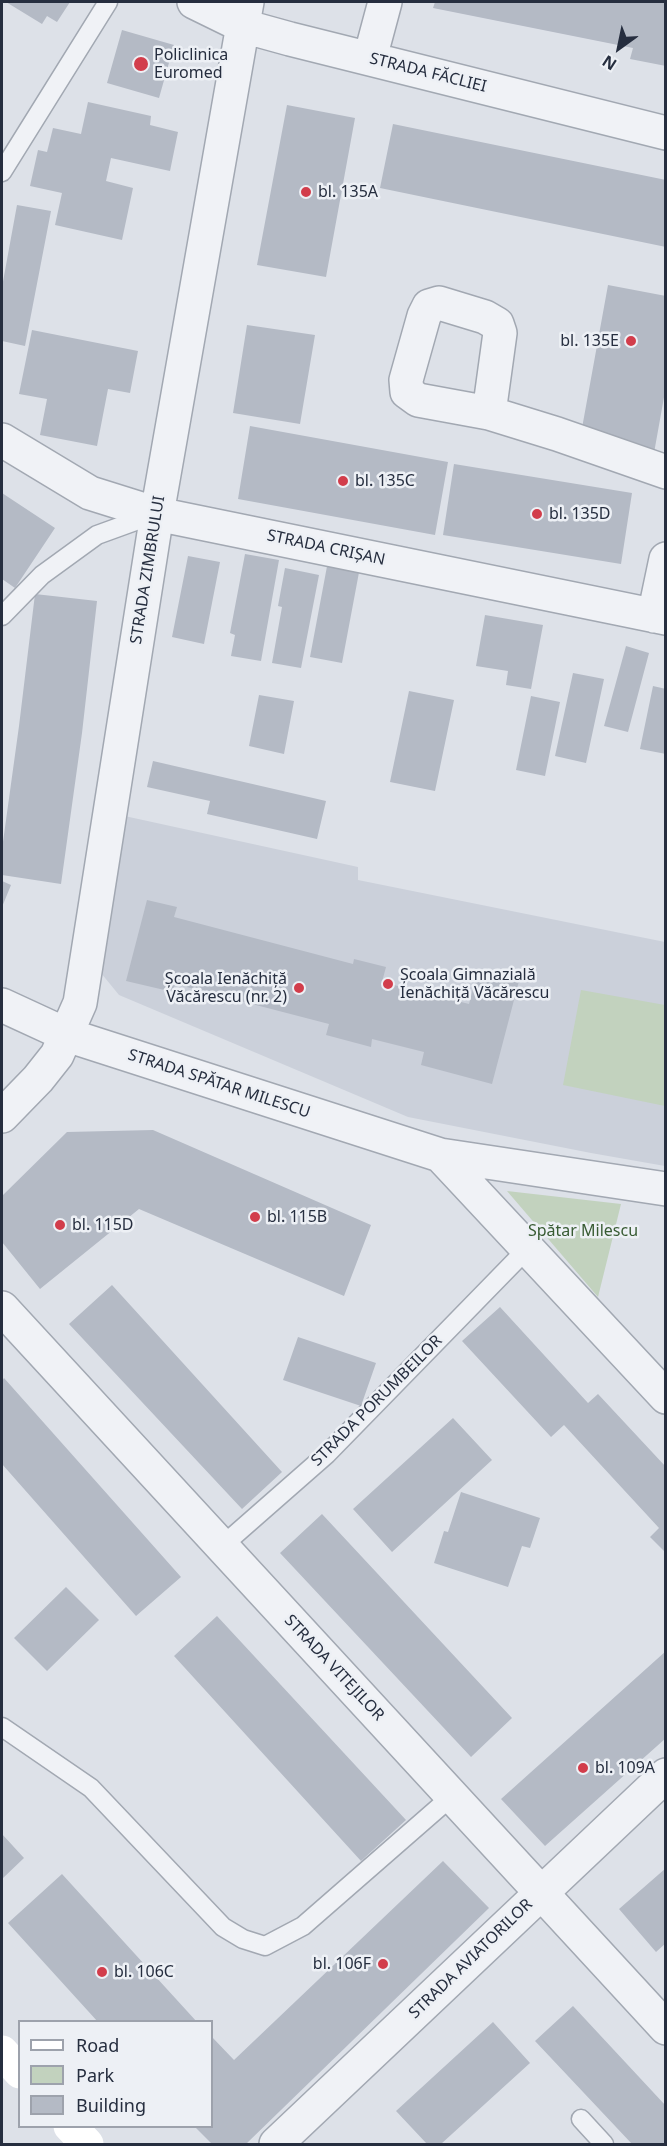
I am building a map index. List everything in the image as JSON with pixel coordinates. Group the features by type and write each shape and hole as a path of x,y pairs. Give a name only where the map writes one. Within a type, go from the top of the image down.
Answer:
{"main road":[{"path":"2,2052 18,2070"},
{"path":"71,2128 87,2145"}],"street":[{"name":"STRADA FĂCLIEI","path":"194,2 245,14 290,39 666,133"},
{"path":"370,58 385,2"},
{"name":"STRADA ZIMBRULUI","path":"2,1116 38,1080 57,1055 80,1003 157,514 245,14"},
{"path":"489,413 666,472"},
{"name":"STRADA CRIȘAN","path":"2,440 90,494 157,514 660,617"},
{"path":"660,617 666,559"},
{"name":"STRADA SPĂTAR MILESCU","path":"2,1005 67,1035 440,1155 666,1189"},
{"name":"STRADA SPĂTAR MILESCU","path":"440,1155 666,1397"},
{"name":"STRADA VITEJILOR","path":"2,1308 666,2028"},
{"name":"STRADA AVIATORILOR","path":"276,2145 666,1775"}],"lane":[{"path":"2,172 108,2"},
{"path":"2,616 42,575 97,535 157,514"},
{"name":"STRADA PORUMBEILOR","path":"221,1547 327,1454 527,1249"},
{"path":"2,1727 91,1788 223,1927 243,1939 265,1946 303,1926 452,1796"},
{"path":"581,2119 604,2145"}],"shaded area":[{"name":"Școala Gimnazială Ienăchiță Văcărescu","path":"120,815 358,867 358,880 665,942 665,1166 408,1117 119,995 101,973"}],"green space":[{"path":"581,990 665,1005 665,1106 563,1085"},
{"name":"Spătar Milescu","path":"507,1191 621,1204 598,1297"}],"building":[{"path":"6,2 70,2 57,22 47,16 42,24"},
{"path":"435,2 666,2 666,66 630,59 633,48 433,8"},
{"name":"Policlinica Euromed","path":"122,30 174,45 159,98 107,83"},
{"path":"88,102 151,116 150,125 178,132 170,171 111,158 106,181 133,188 122,240 55,225 62,193 30,186 38,150 47,152 53,128 81,134"},
{"name":"bl. 135A","path":"287,105 355,118 326,277 257,265"},
{"path":"393,124 666,180 666,247 380,188"},
{"path":"17,205 51,211 25,346 2,341 2,287"},
{"name":"bl. 135E","path":"608,285 666,296 666,386 654,453 580,439"},
{"path":"247,325 315,335 300,424 233,413"},
{"path":"32,330 138,351 130,393 108,389 97,446 40,435 47,399 19,394"},
{"name":"bl. 135C","path":"250,426 448,462 435,535 238,499"},
{"name":"bl. 135D","path":"454,464 632,493 621,564 443,535"},
{"path":"2,493 55,528 15,588 2,579"},
{"path":"245,554 279,560 261,661 231,656 235,635 230,633"},
{"path":"188,556 220,562 204,644 172,637"},
{"path":"328,561 360,567 342,663 310,657"},
{"path":"285,568 319,575 301,668 272,663 282,607 278,606"},
{"path":"35,594 97,601 61,884 2,875 2,849"},
{"path":"485,615 543,625 531,689 506,685 508,671 476,666"},
{"path":"626,646 649,653 628,732 604,726"},
{"path":"573,673 604,679 586,763 555,756"},
{"path":"653,686 666,689 666,754 640,749"},
{"path":"409,691 454,700 435,791 390,782"},
{"path":"259,695 294,701 284,754 249,746"},
{"path":"531,696 560,702 545,776 516,770"},
{"path":"153,761 326,801 317,839 207,814 210,801 147,787"},
{"path":"2,881 11,885 2,907"},
{"name":"Școala Ienăchiță Văcărescu (nr. 2)","path":"147,900 177,907 174,917 353,964 354,959 386,967 382,982 469,1004 478,970 519,981 492,1084 421,1065 424,1052 372,1039 371,1047 326,1035 329,1024 175,984 173,992 126,981"},
{"path":"153,1130 371,1225 344,1296 139,1209 40,1289 2,1242 2,1196 67,1132"},
{"path":"112,1285 282,1472 242,1509 69,1324"},
{"path":"500,1307 588,1403 598,1394 666,1467 666,1553 650,1537 659,1528 564,1425 551,1437 462,1341"},
{"path":"298,1337 376,1363 361,1406 283,1380"},
{"path":"4,1378 181,1577 136,1616 2,1464 2,1381"},
{"path":"453,1418 492,1460 392,1552 353,1509"},
{"path":"461,1492 540,1518 530,1548 522,1546 508,1587 434,1563 444,1531 448,1532"},
{"path":"322,1514 512,1718 471,1757 280,1553"},
{"path":"66,1587 99,1620 47,1671 14,1638"},
{"path":"217,1616 406,1820 361,1861 174,1656"},
{"name":"bl. 109A","path":"666,1651 666,1738 545,1846 501,1799"},
{"path":"2,1834 24,1858 2,1879"},
{"name":"bl. 106F","path":"443,1861 489,1908 246,2144 212,2144 196,2128 213,2128 213,2038 234,2060"},
{"path":"666,1868 666,1943 656,1952 619,1909"},
{"name":"bl. 106C","path":"62,1874 195,2020 96,2020 8,1923"},
{"path":"573,2006 666,2106 666,2144 632,2144 535,2041"},
{"path":"493,2022 530,2063 441,2144 427,2144 396,2111"}],"place":[{"name":"Policlinica Euromed","path":"141,64"},
{"name":"bl. 135A","path":"306,192"},
{"name":"bl. 135E","path":"631,341"},
{"name":"bl. 135C","path":"343,481"},
{"name":"bl. 135D","path":"537,514"},
{"name":"Școala Gimnazială Ienăchiță Văcărescu","path":"388,984"},
{"name":"Școala Ienăchiță Văcărescu (nr. 2)","path":"299,988"},
{"name":"bl. 115B","path":"255,1217"},
{"name":"bl. 115D","path":"60,1225"},
{"name":"bl. 109A","path":"583,1768"},
{"name":"bl. 106F","path":"383,1964"},
{"name":"bl. 106C","path":"102,1972"}]}
